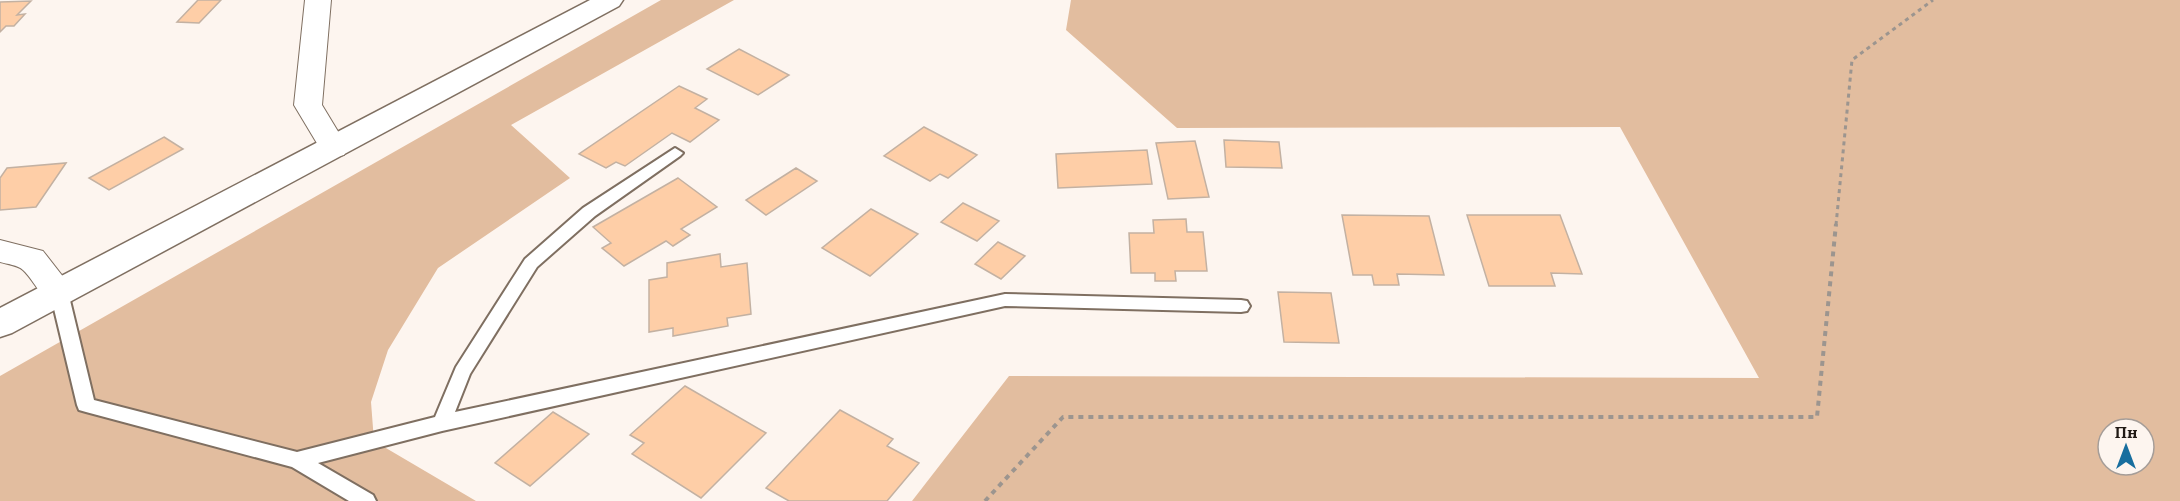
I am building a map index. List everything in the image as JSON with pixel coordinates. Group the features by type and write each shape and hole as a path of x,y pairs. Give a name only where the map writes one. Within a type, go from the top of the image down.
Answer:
{"main road":[{"path":"0,324 610,0"}],"street":[{"path":"318,0 308,105 334,148"},
{"path":"0,251 32,259 59,292"}],"lane":[{"path":"442,423 462,372 531,263 589,212 675,153"},
{"path":"59,292 86,405 297,460 366,501"},
{"path":"297,460 442,423 1005,300 1241,306"}],"path":[{"path":"985,501 1063,417 1817,417 1852,60 1933,0"}],"shaded area":[{"path":"661,0 734,0 511,125 570,178 438,268 388,350 371,402 374,441 476,501 0,501 0,376"},
{"path":"1071,0 2180,0 2180,501 912,501 1009,376 1759,378 1620,127 1177,128 1066,30"}],"building":[{"path":"198,0 221,0 199,23 177,22"},
{"path":"31,1 17,15 25,14 14,26 6,26 0,32 0,2"},
{"path":"739,49 789,75 758,95 707,69"},
{"path":"679,86 707,99 695,108 719,120 690,142 672,133 625,166 616,162 606,168 579,154"},
{"path":"924,127 977,155 948,178 940,174 930,181 884,156"},
{"path":"164,137 183,149 109,190 89,178"},
{"path":"1224,140 1279,142 1282,168 1226,167"},
{"path":"1195,141 1209,197 1168,199 1156,143"},
{"path":"1147,150 1152,184 1058,188 1056,154"},
{"path":"66,163 36,207 0,210 0,178 7,168"},
{"path":"796,168 817,181 766,215 746,200"},
{"path":"678,178 717,207 681,229 690,235 673,246 666,241 624,266 602,248 611,243 593,227"},
{"path":"963,203 999,221 977,241 941,222"},
{"path":"871,209 918,234 870,276 822,248"},
{"path":"1342,215 1429,216 1444,275 1397,274 1399,285 1374,285 1372,275 1353,275"},
{"path":"1467,215 1560,215 1582,274 1551,273 1555,286 1489,286"},
{"path":"1186,219 1187,232 1203,232 1207,271 1175,271 1176,281 1155,281 1155,273 1131,273 1129,233 1154,233 1153,220"},
{"path":"998,242 1025,256 1001,279 975,264"},
{"path":"720,254 721,267 747,263 751,314 727,318 728,326 673,336 673,328 649,332 649,280 667,277 667,263"},
{"path":"1278,292 1331,293 1339,343 1284,342"},
{"path":"685,386 766,433 701,498 632,454 644,443 630,435"},
{"path":"840,410 893,439 887,446 919,463 887,501 789,501 766,488"},
{"path":"553,412 589,434 530,486 495,463"}]}
